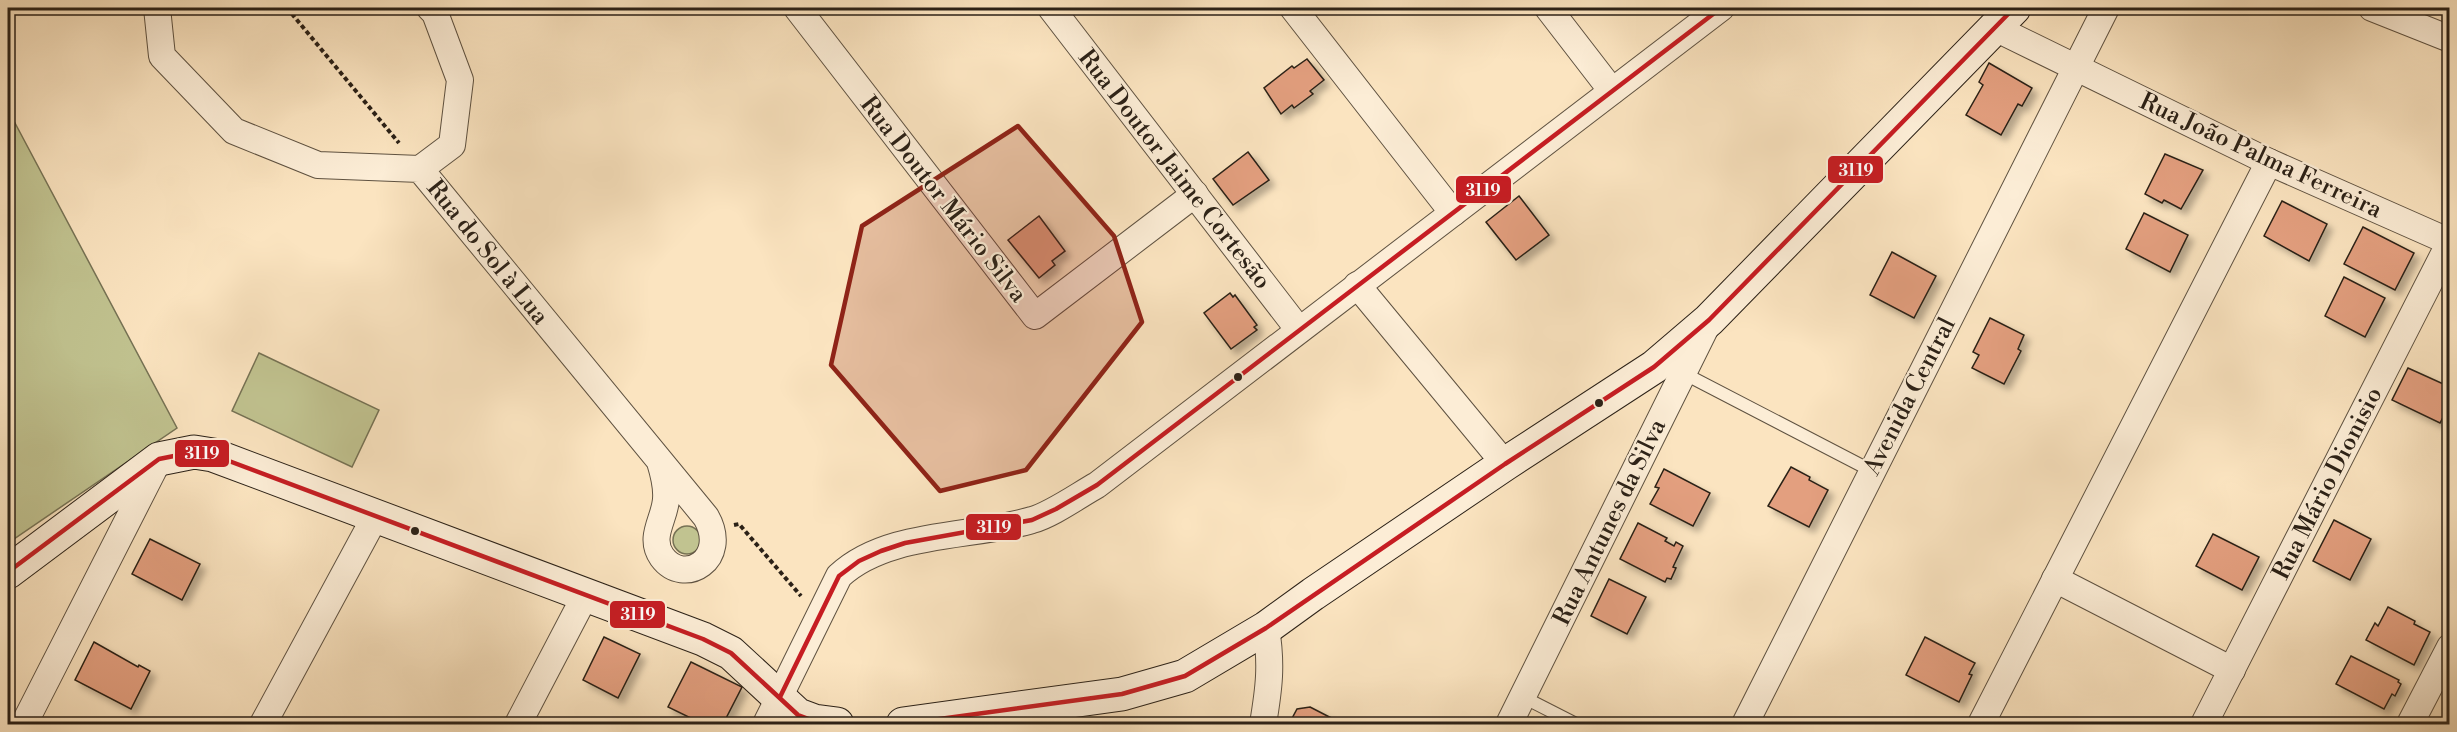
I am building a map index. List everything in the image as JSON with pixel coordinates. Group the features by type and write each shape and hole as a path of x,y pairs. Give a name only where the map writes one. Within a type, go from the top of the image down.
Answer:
{"street":[{"name":"Rua do Sol à Lua","path":"157,8 162,56 234,131 318,165 420,169 706,517 712,528 714,544 703,563 696,567 680,569 670,565 661,555 656,531 666,501 666,478 660,462"},
{"path":"420,169 452,145 460,80 435,13 430,8"},
{"name":"Rua Doutor Mário Silva","path":"797,8 1035,316 1195,194"},
{"name":"Rua Doutor Jaime Cortesão","path":"1051,8 1299,330"},
{"path":"1293,8 1453,213"},
{"path":"1548,8 1611,91"},
{"path":"773,711 839,576 852,564 866,556 920,540 1033,520 1097,485 1721,8"},
{"name":"Avenida Central","path":"1744,724 2074,67 2106,8"},
{"path":"2372,8 2414,15 2450,39"},
{"path":"903,724 1023,715 1160,685 1185,676 1266,628 1505,464 1654,367 1709,320 2004,17"},
{"name":"Rua João Palma Ferreira","path":"2004,17 2074,67 2269,162 2450,242"},
{"path":"1981,724 2269,162"},
{"name":"Rua Mário Dionisio","path":"2204,724 2450,242"},
{"path":"1357,285 1505,464"},
{"name":"Rua Antunes da Silva","path":"1509,724 1709,320"},
{"path":"8,572 159,459 194,452 213,455 674,627 731,653 773,711 798,715 814,722 837,724"},
{"path":"24,724 159,459"},
{"path":"263,724 375,517"},
{"path":"2055,579 2232,670"},
{"path":"518,724 586,594"},
{"path":"1263,724 1271,661 1266,628"},
{"path":"2410,724 2450,647"}],"lane":[{"path":"1683,373 1872,471"},
{"path":"1523,697 1576,724"}],"path":[{"path":"287,8 420,169"},
{"path":"712,528 739,524 819,618"}],"highlighted area":[{"path":"1018,126 1114,236 1142,322 1026,470 940,491 831,365 862,226"}],"green space":[{"path":"15,123 177,428 8,543 8,127"},
{"path":"259,353 379,410 352,467 232,411"},
{"path":"687,526 697,530 701,540 697,550 687,554 677,550 673,540 677,530"}],"building":[{"path":"1307,59 1324,80 1310,91 1313,94 1294,108 1292,105 1281,114 1264,88 1292,66 1294,68"},
{"path":"1989,63 2032,88 2022,106 2018,104 2001,135 1966,115 1983,85 1979,82"},
{"path":"1248,152 1269,180 1233,205 1213,179"},
{"path":"2165,154 2203,170 2181,209 2145,194"},
{"path":"1519,196 1549,235 1516,260 1486,222"},
{"path":"2282,201 2327,224 2309,261 2264,236"},
{"path":"2144,213 2188,235 2170,272 2126,249"},
{"path":"1039,216 1065,251 1052,261 1055,265 1039,278 1008,240"},
{"path":"2363,227 2414,253 2395,290 2344,264"},
{"path":"1892,252 1936,276 1914,318 1870,295"},
{"path":"2344,277 2385,298 2365,337 2325,316"},
{"path":"1230,293 1233,297 1235,295 1257,325 1254,327 1257,330 1231,349 1204,313"},
{"path":"1990,318 2024,335 2018,349 2021,351 2004,384 1972,368 1979,355 1973,352"},
{"path":"2408,368 2450,387 2450,404 2440,423 2392,400"},
{"path":"1791,467 1828,490 1809,527 1768,506"},
{"path":"1664,469 1710,493 1693,526 1650,504 1659,488 1655,487"},
{"path":"2334,520 2371,539 2350,580 2313,561"},
{"path":"1638,523 1667,538 1665,541 1674,546 1676,542 1683,546 1673,567 1676,568 1671,579 1667,578 1665,582 1620,559"},
{"path":"2213,534 2259,557 2242,590 2196,566"},
{"path":"150,539 200,564 182,600 132,574"},
{"path":"1609,579 1646,597 1627,634 1591,616"},
{"path":"2388,607 2430,632 2414,665 2366,640 2375,623 2378,626"},
{"path":"604,637 640,654 618,698 583,680"},
{"path":"1925,637 1975,663 1959,702 1906,675"},
{"path":"94,642 138,667 139,665 150,671 131,709 75,680"},
{"path":"2351,656 2399,680 2401,684 2395,696 2392,694 2384,709 2336,684"},
{"path":"691,662 742,687 723,724 703,724 668,707"},
{"path":"1310,707 1343,724 1289,724 1297,709"}],"transit line":[{"name":"3119","path":"780,697 839,576 859,561 905,543 1032,520 1097,485 1721,8"},
{"name":"3119","path":"903,724 1122,694 1185,676 1266,628 1505,464 1654,367 1709,320 2014,8"},
{"name":"3119","path":"8,572 159,459 194,452 213,455 703,639 731,653 798,715 814,721 837,724"}]}
